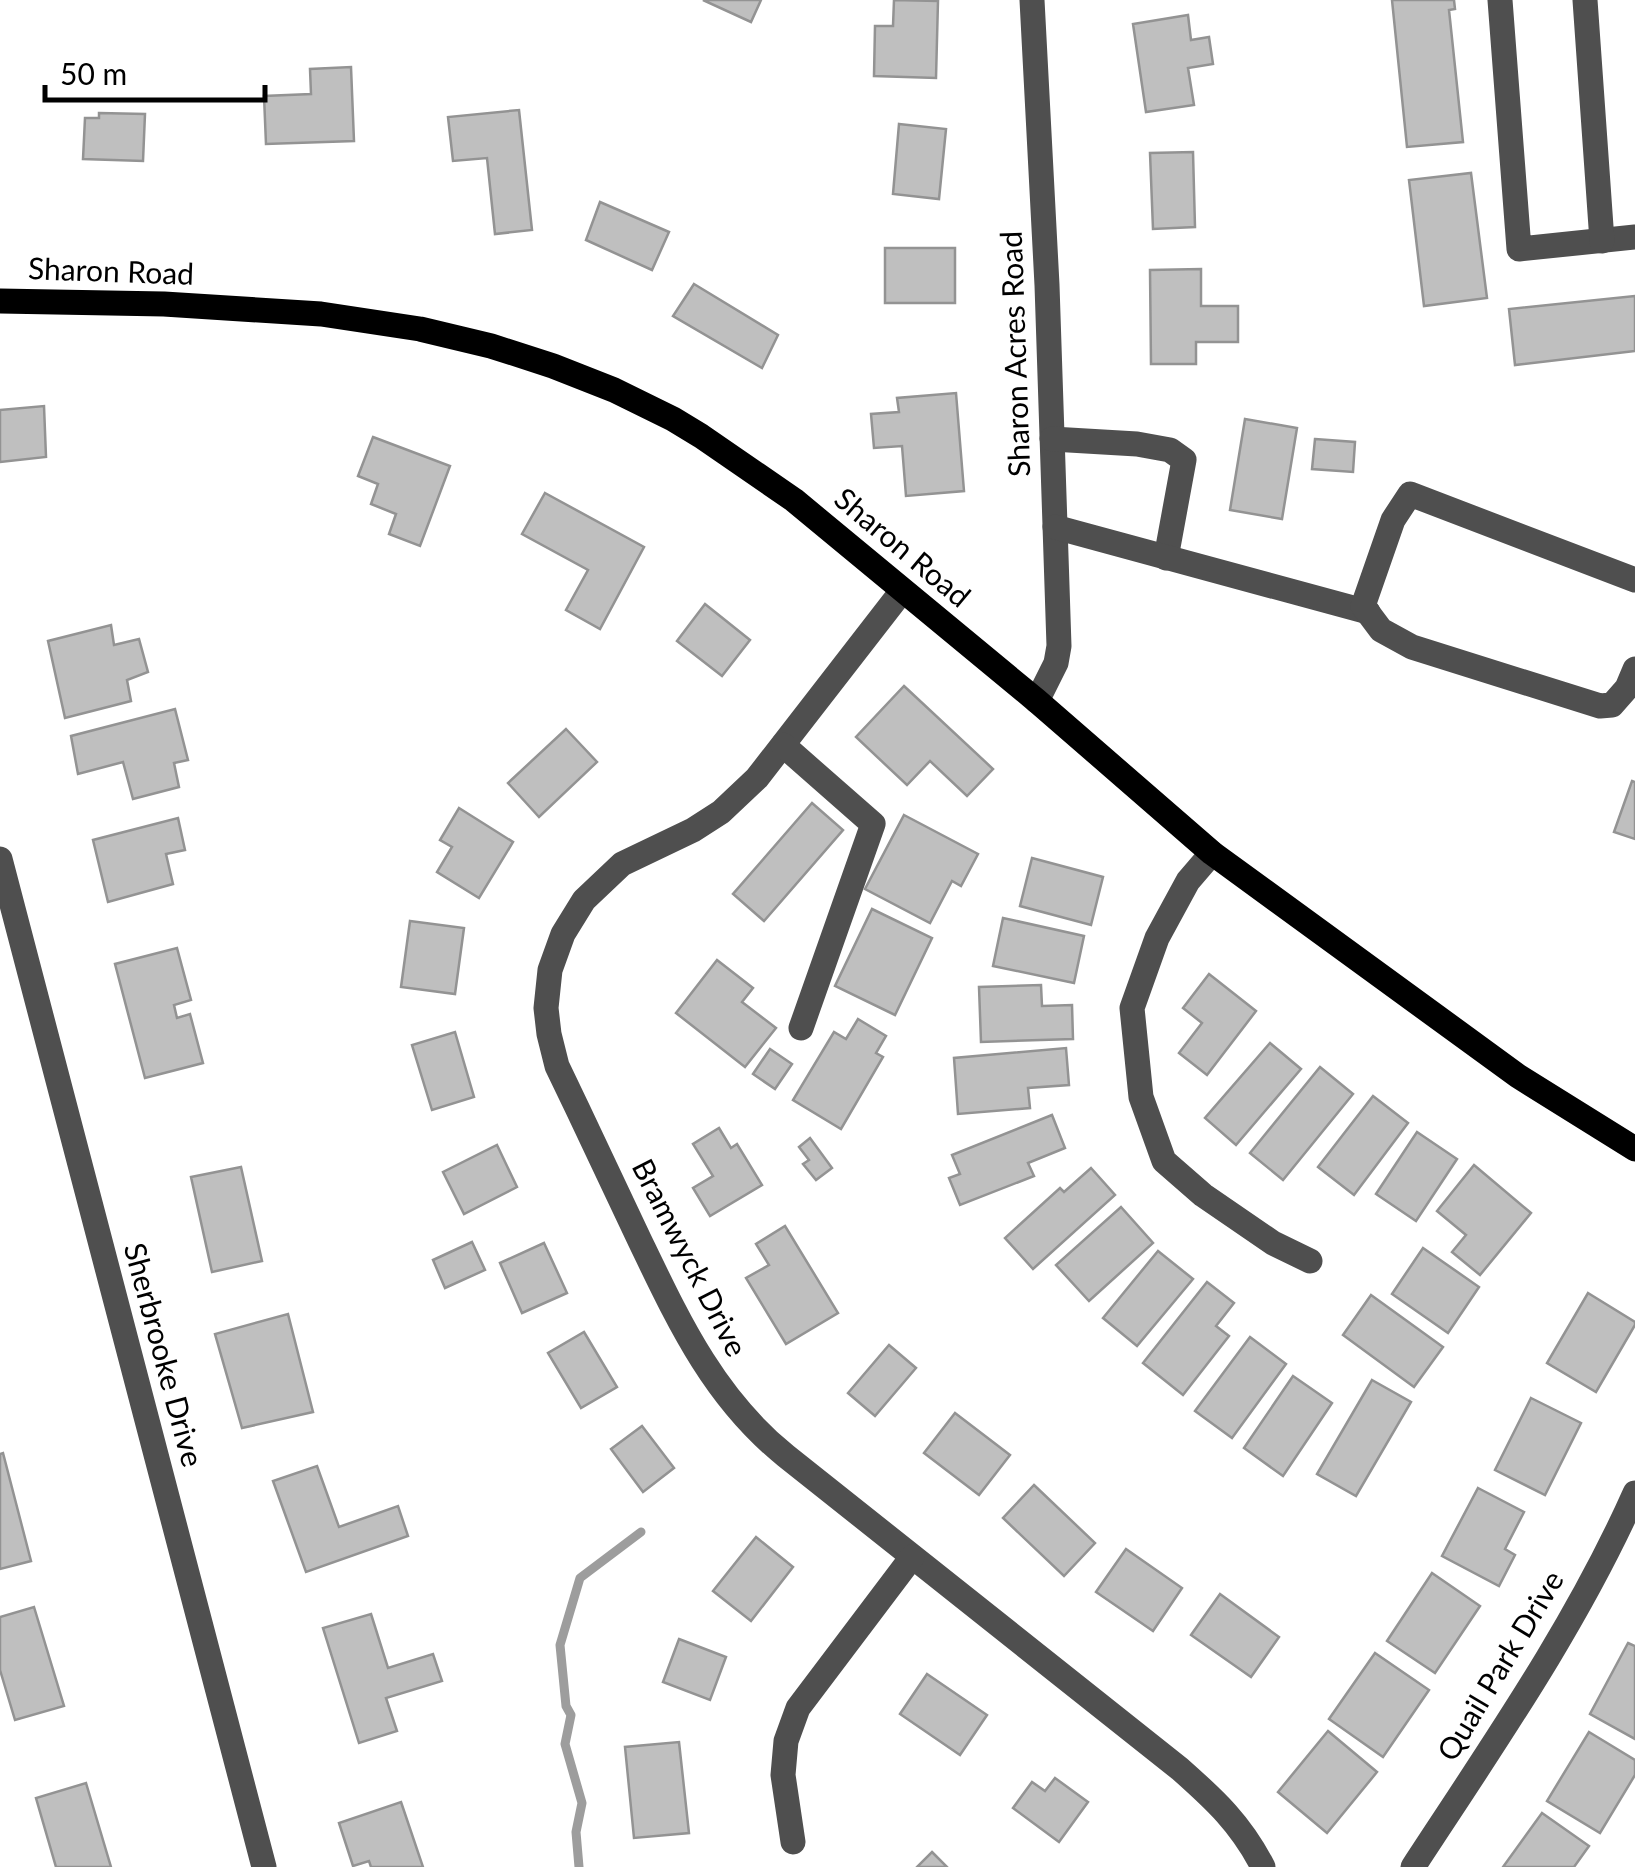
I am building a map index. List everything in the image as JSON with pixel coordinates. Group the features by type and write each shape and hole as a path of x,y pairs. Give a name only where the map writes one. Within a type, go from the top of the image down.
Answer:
{"main road":[{"name":"Sharon Road","path":"0,301 164,304 321,314 420,330 507,351 614,390 701,436 794,500 1037,701 1212,853 1518,1076 1635,1149"}],"street":[{"name":"Sharon Acres Road","path":"1032,0 1059,646 1056,663 1037,701"},
{"path":"1500,0 1519,249 1635,237"},
{"path":"1585,0 1602,240"},
{"path":"1052,439 1137,444 1170,450 1184,460 1166,558"},
{"path":"1635,580 1410,494 1393,520 1363,606 1381,630 1412,648 1600,706 1612,705 1627,688 1635,669"},
{"path":"1055,527 1368,612"},
{"name":"Bramwyck Drive","path":"902,592 758,778 721,812 693,830 622,864 584,900 563,934 550,970 546,1008 558,1066 661,1286 694,1348 741,1414 774,1447 1180,1769 1224,1808 1263,1867"},
{"path":"783,745 873,824 800,1028"},
{"path":"1212,853 1188,881 1157,938 1132,1008 1140,1097 1164,1161 1217,1205 1273,1243 1310,1261"},
{"name":"Sherbrooke Drive","path":"0,859 264,1867"},
{"name":"Quail Park Drive","path":"1413,1867 1534,1682 1595,1575 1635,1494"},
{"path":"793,1842 783,1775 786,1740 798,1708 912,1557"}],"building":[{"path":"703,0 761,0 751,22"},
{"path":"894,0 938,1 936,78 874,76 875,26 893,26"},
{"path":"1392,0 1454,0 1455,9 1449,10 1463,142 1407,147"},
{"path":"1188,15 1191,40 1209,37 1213,64 1188,68 1194,105 1146,112 1133,24"},
{"path":"351,67 354,141 266,144 264,96 311,94 310,69"},
{"path":"519,110 532,230 495,234 487,158 453,161 448,117"},
{"path":"99,113 145,114 143,161 83,159 85,118 99,118"},
{"path":"899,124 946,129 939,199 893,194"},
{"path":"1193,152 1195,227 1153,229 1150,153"},
{"path":"1471,173 1487,298 1424,306 1409,180"},
{"path":"600,202 669,232 652,270 586,240"},
{"path":"885,248 955,248 955,303 885,303"},
{"path":"1201,269 1201,306 1238,306 1238,342 1196,342 1196,364 1151,364 1150,270"},
{"path":"694,284 778,335 762,368 673,316"},
{"path":"1635,296 1635,351 1515,365 1509,309"},
{"path":"956,393 964,491 906,496 902,446 874,448 871,414 899,412 897,398"},
{"path":"44,406 46,457 0,462 0,410"},
{"path":"1245,419 1297,428 1282,519 1230,510"},
{"path":"373,437 450,466 420,546 389,534 396,514 371,504 378,484 358,476"},
{"path":"1315,439 1355,442 1353,472 1312,469"},
{"path":"545,493 644,547 600,629 566,610 588,570 522,534"},
{"path":"705,604 750,640 722,676 677,641"},
{"path":"111,625 114,645 139,639 148,672 127,680 131,701 65,718 48,641"},
{"path":"904,686 993,769 967,796 930,761 907,785 856,737"},
{"path":"175,709 188,760 174,763 179,787 133,799 123,762 78,774 71,736"},
{"path":"566,729 597,762 539,817 508,783"},
{"path":"1632,781 1635,782 1635,839 1614,832"},
{"path":"812,803 843,830 764,921 733,894"},
{"path":"459,808 513,842 479,898 437,872 452,847 440,840"},
{"path":"904,815 978,854 961,886 952,881 930,923 865,889"},
{"path":"178,818 185,850 166,854 173,884 108,902 93,840"},
{"path":"1032,858 1103,877 1091,925 1020,906"},
{"path":"872,909 932,938 895,1015 835,986"},
{"path":"1003,918 1084,936 1074,983 993,966"},
{"path":"410,921 464,928 455,994 401,987"},
{"path":"177,948 191,1000 174,1005 177,1018 190,1014 203,1063 145,1078 115,964"},
{"path":"717,960 753,988 742,1002 776,1028 745,1067 676,1013"},
{"path":"1209,974 1256,1011 1207,1075 1179,1053 1202,1023 1183,1008"},
{"path":"1041,985 1042,1006 1072,1005 1073,1039 981,1042 979,987"},
{"path":"858,1019 886,1036 876,1053 883,1057 841,1129 793,1100 834,1032 846,1039"},
{"path":"455,1032 474,1097 432,1110 412,1045"},
{"path":"1270,1043 1301,1069 1236,1145 1205,1118"},
{"path":"1066,1048 1069,1085 1028,1088 1030,1108 958,1114 954,1058"},
{"path":"770,1049 792,1064 775,1089 753,1074"},
{"path":"1320,1067 1353,1094 1283,1180 1250,1153"},
{"path":"1373,1096 1408,1123 1354,1195 1318,1167"},
{"path":"1052,1115 1065,1148 1028,1163 1034,1176 960,1205 949,1178 960,1174 952,1155"},
{"path":"719,1128 731,1148 737,1144 762,1185 710,1216 693,1188 713,1176 693,1144"},
{"path":"1417,1132 1457,1159 1416,1221 1376,1194"},
{"path":"810,1138 832,1168 816,1180 803,1164 809,1160 799,1147"},
{"path":"497,1145 517,1187 464,1214 443,1172"},
{"path":"1474,1165 1531,1213 1480,1275 1452,1252 1466,1235 1437,1211"},
{"path":"241,1167 262,1261 212,1272 191,1177"},
{"path":"1091,1168 1115,1195 1033,1269 1005,1238 1060,1188 1064,1192"},
{"path":"1121,1207 1153,1243 1089,1301 1056,1265"},
{"path":"785,1226 838,1313 786,1344 746,1278 769,1265 756,1244"},
{"path":"472,1242 485,1270 445,1288 433,1260"},
{"path":"544,1243 567,1293 522,1313 500,1263"},
{"path":"1423,1248 1479,1287 1448,1333 1392,1294"},
{"path":"1158,1251 1193,1279 1137,1346 1103,1318"},
{"path":"1207,1282 1234,1303 1216,1326 1229,1336 1183,1395 1143,1363"},
{"path":"1588,1293 1635,1322 1596,1392 1547,1363"},
{"path":"1371,1295 1443,1347 1414,1387 1343,1335"},
{"path":"288,1314 313,1412 242,1428 215,1334"},
{"path":"584,1332 617,1387 581,1408 548,1353"},
{"path":"1250,1337 1286,1364 1232,1438 1195,1411"},
{"path":"889,1345 916,1368 875,1416 848,1393"},
{"path":"1293,1376 1332,1403 1283,1476 1244,1448"},
{"path":"1372,1380 1411,1402 1356,1496 1317,1474"},
{"path":"1531,1398 1581,1423 1545,1495 1495,1470"},
{"path":"955,1413 1010,1455 979,1495 924,1453"},
{"path":"642,1426 674,1468 643,1492 611,1449"},
{"path":"3,1453 31,1561 0,1569 0,1454"},
{"path":"317,1466 339,1527 398,1506 408,1536 306,1572 273,1481"},
{"path":"1034,1485 1095,1543 1064,1576 1003,1518"},
{"path":"1478,1488 1524,1512 1505,1549 1515,1555 1499,1586 1442,1556"},
{"path":"756,1537 793,1567 751,1621 713,1591"},
{"path":"1126,1549 1182,1588 1153,1631 1096,1592"},
{"path":"1432,1573 1480,1606 1435,1673 1387,1641"},
{"path":"1220,1594 1279,1637 1251,1677 1191,1635"},
{"path":"34,1607 64,1706 15,1720 0,1670 0,1617"},
{"path":"371,1614 388,1668 433,1654 442,1681 386,1698 397,1731 359,1743 323,1628"},
{"path":"679,1639 726,1657 710,1700 663,1682"},
{"path":"1628,1643 1635,1646 1635,1739 1590,1714"},
{"path":"1375,1653 1429,1690 1383,1757 1329,1719"},
{"path":"927,1674 987,1715 960,1755 900,1714"},
{"path":"1328,1731 1377,1772 1327,1833 1278,1792"},
{"path":"1589,1732 1635,1760 1635,1775 1600,1833 1547,1801"},
{"path":"679,1742 689,1833 634,1838 625,1747"},
{"path":"1055,1778 1088,1802 1059,1842 1013,1808 1032,1782 1045,1791"},
{"path":"86,1783 111,1867 56,1867 36,1798"},
{"path":"401,1802 423,1867 371,1867 369,1861 353,1866 339,1823"},
{"path":"1542,1813 1589,1846 1574,1867 1503,1867"},
{"path":"932,1852 947,1867 917,1867"}],"waterway":[{"path":"579,1867 576,1832 582,1803 565,1744 571,1715 566,1706 560,1645 580,1578 641,1532"}]}
